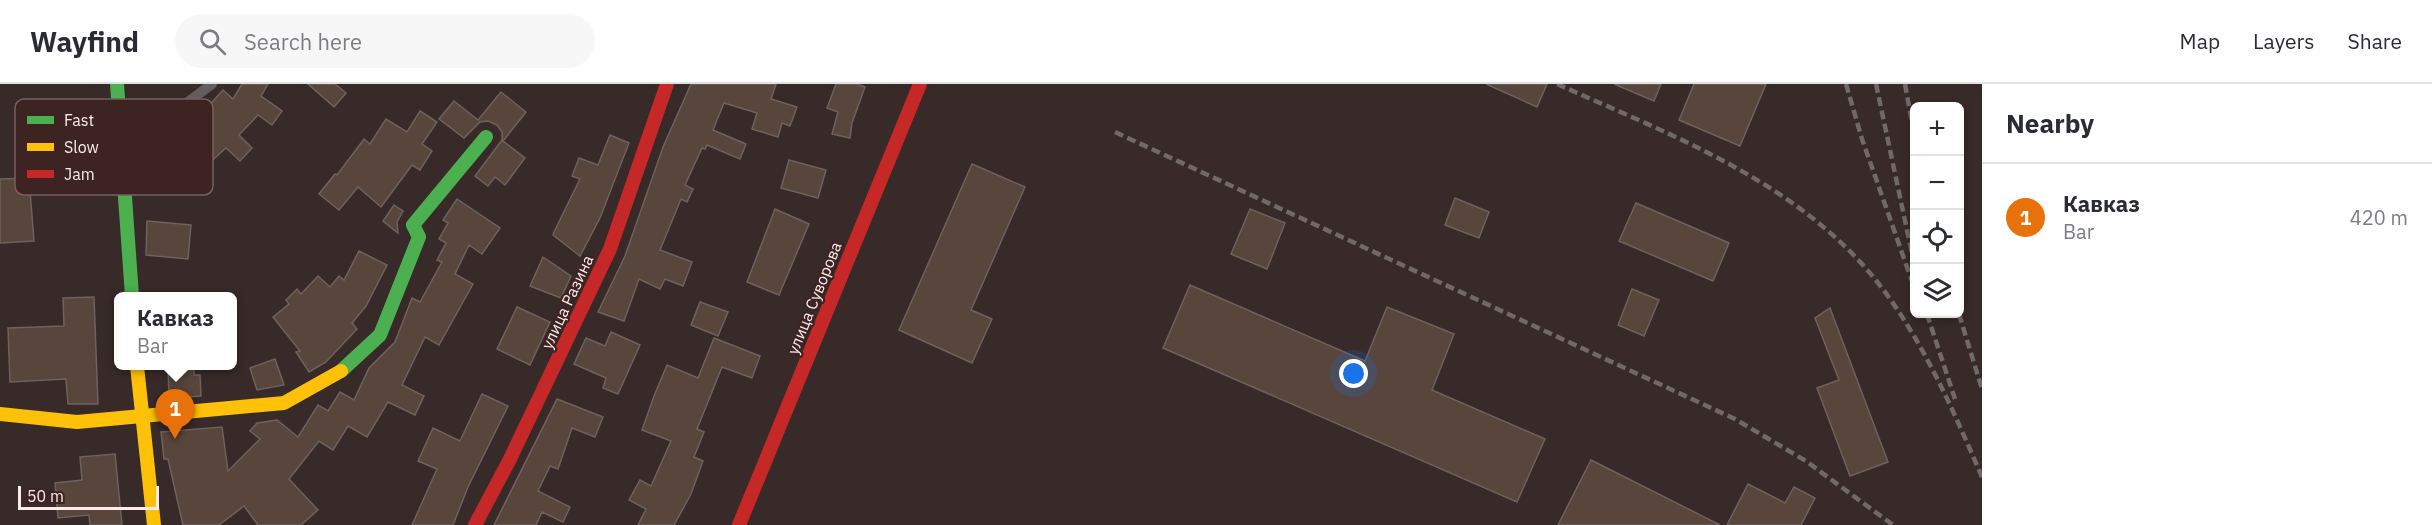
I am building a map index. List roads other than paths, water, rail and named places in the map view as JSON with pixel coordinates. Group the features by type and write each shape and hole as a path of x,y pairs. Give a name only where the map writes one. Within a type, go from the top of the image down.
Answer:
{"street":[{"path":"117,84 118,99"},
{"name":"улица Разина","path":"475,525 510,459 610,249 667,84"},
{"name":"улица Суворова","path":"740,525 920,84"},
{"path":"0,414 77,422 207,412 284,403 336,376 380,335 419,237 413,225 486,137"},
{"path":"125,195 132,292"},
{"path":"137,370 140,416 154,525"}],"lane":[{"path":"192,99 212,84"}],"railway":[{"path":"1557,84 1645,123 1733,166 1775,191 1814,219 1850,251 1882,288 1912,332 1949,404 1982,477"},
{"path":"1846,84 1862,139 1910,276"},
{"path":"1876,84 1910,244"},
{"path":"1905,84 1910,112"},
{"path":"1115,132 1735,419 1806,461 1893,525"},
{"path":"1928,318 1955,399"},
{"path":"1960,318 1982,389"}],"place":[{"name":"Кавказ","path":"175,439"}]}
